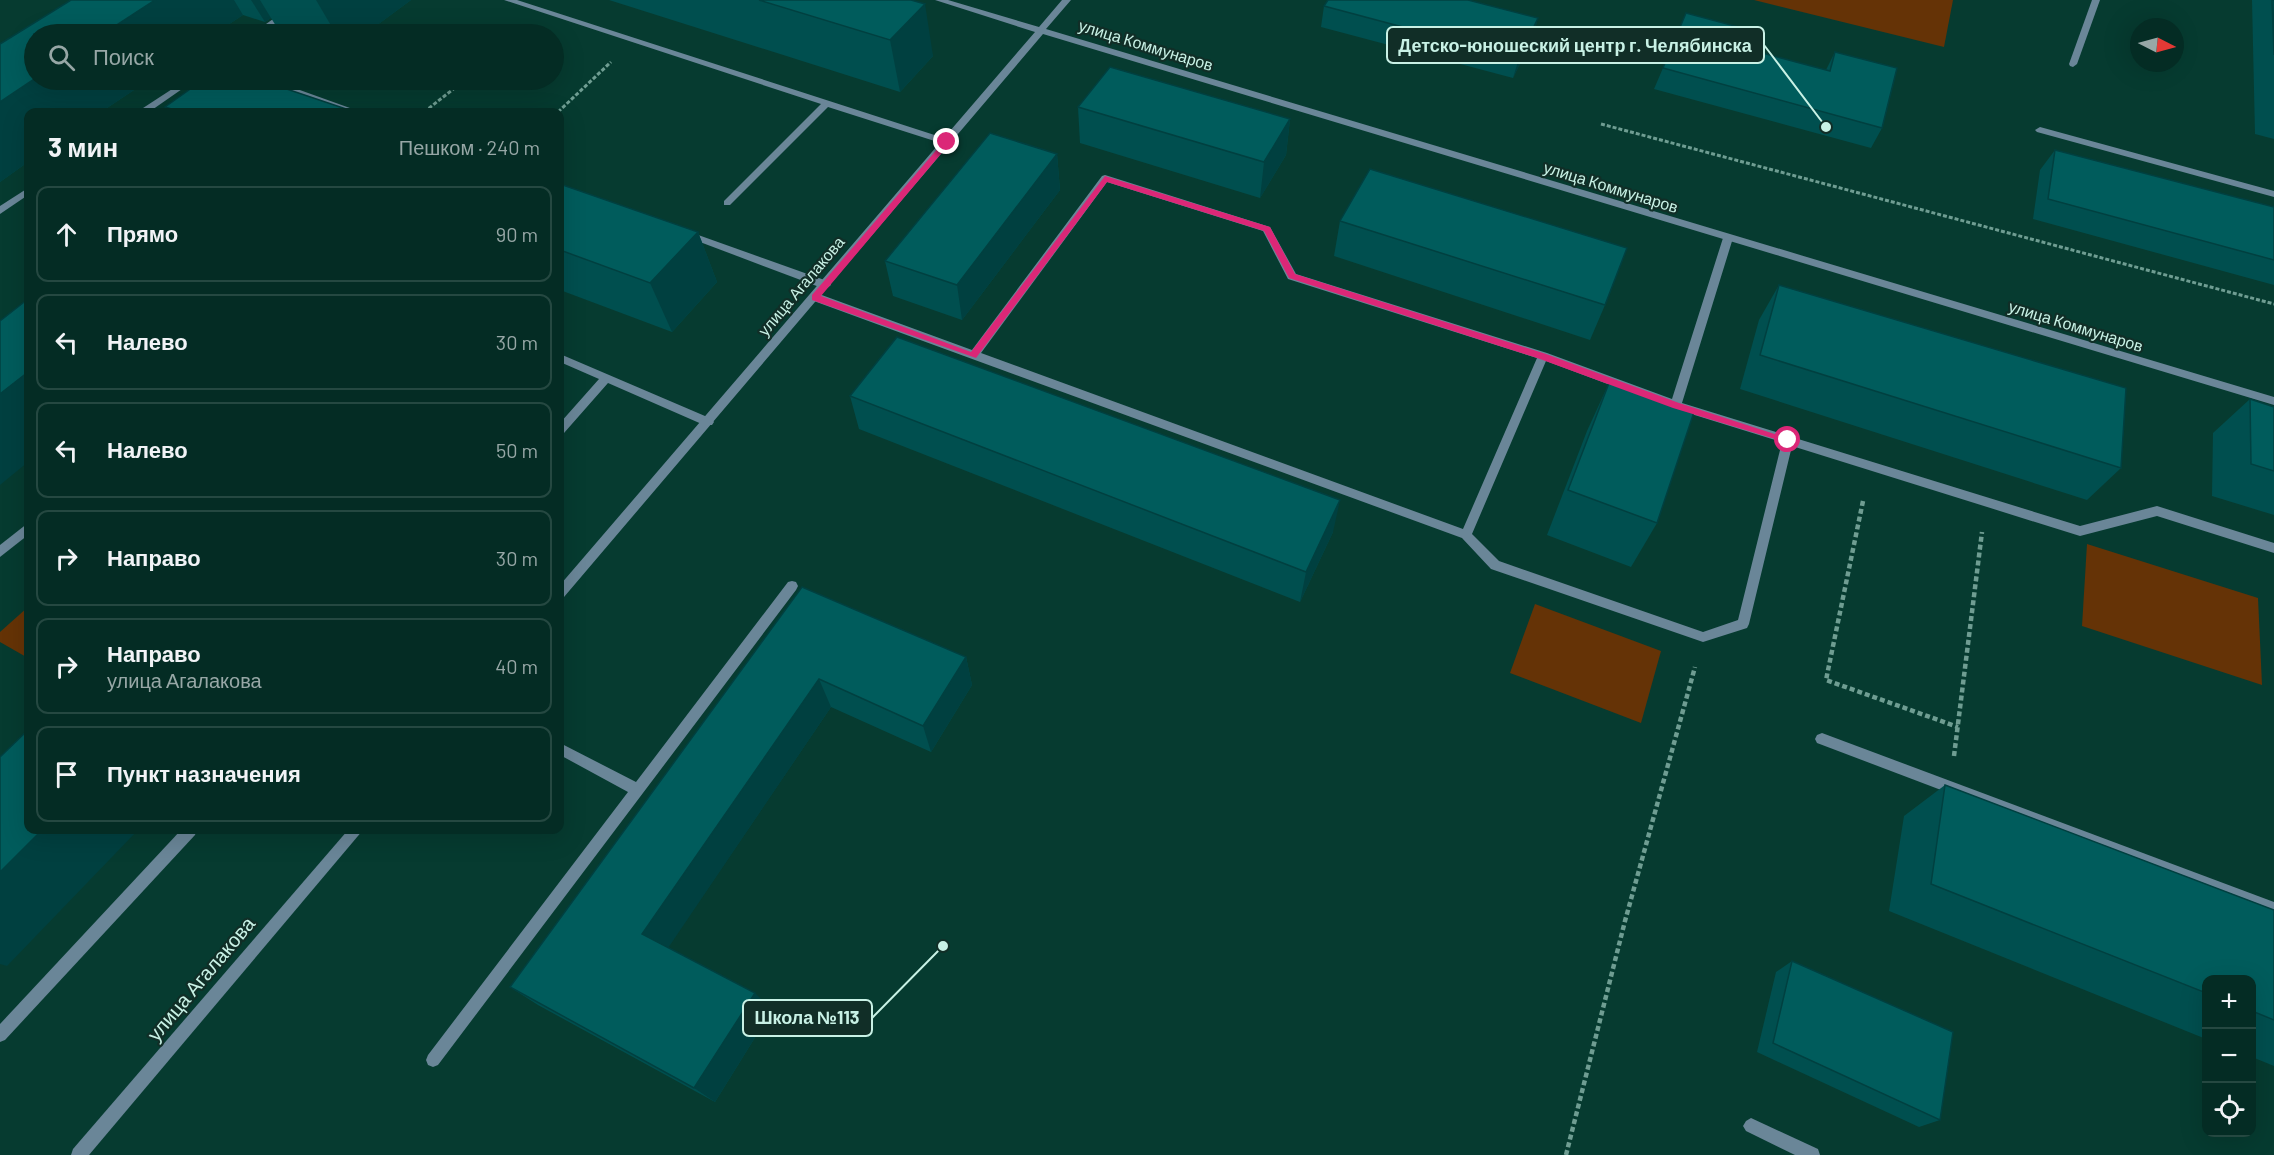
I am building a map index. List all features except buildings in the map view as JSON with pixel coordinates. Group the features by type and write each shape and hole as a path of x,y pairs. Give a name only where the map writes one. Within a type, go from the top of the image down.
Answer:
{"street":[{"path":"271,24 306,0"},
{"path":"508,0 947,142"},
{"name":"улица Коммунаров","path":"939,0 2274,401"},
{"name":"улица Агалакова","path":"564,588 826,285 1067,0"},
{"path":"2073,64 2096,0"},
{"path":"149,108 176,90"},
{"path":"294,90 345,108"},
{"path":"727,203 826,104"},
{"path":"2040,130 2274,194"},
{"path":"973,356 1105,178 1267,229 1292,276 1543,356 1676,405 2080,531 2157,511 2274,548"},
{"path":"0,211 24,194"},
{"path":"681,232 826,285"},
{"path":"1676,405 1728,238"},
{"path":"815,297 1466,535 1495,565 1703,637 1743,624 1788,440"},
{"path":"1466,535 1543,356"},
{"path":"564,360 708,422"},
{"path":"564,426 607,378"},
{"path":"0,552 24,531"},
{"path":"433,1060 792,586"},
{"path":"1822,739 2274,909"},
{"path":"564,751 638,790"},
{"path":"0,1035 186,834"},
{"name":"улица Агалакова","path":"79,1155 353,834"},
{"path":"1751,1126 1812,1155"}],"path":[{"path":"562,108 634,41"},
{"path":"429,108 452,90"},
{"path":"1601,124 2274,304"},
{"path":"1950,787 1986,500"},
{"path":"1863,501 1826,680 1958,727"},
{"path":"1566,1155 1625,921 1703,637"}],"shaded area":[{"path":"1754,0 1953,0 1944,47"},
{"path":"2087,544 2258,598 2262,685 2082,626"},
{"path":"1535,604 1661,651 1641,723 1510,673"},
{"path":"24,611 24,656 0,642 0,632"}],"place":[{"name":"Детско-юношеский центр г. Челябинска","path":"1826,127"},
{"name":"Школа №113","path":"943,946"}],"route":[{"path":"947,142 815,297 973,356 1105,178 1267,229 1292,276 1543,356 1676,405 1788,440"}]}
